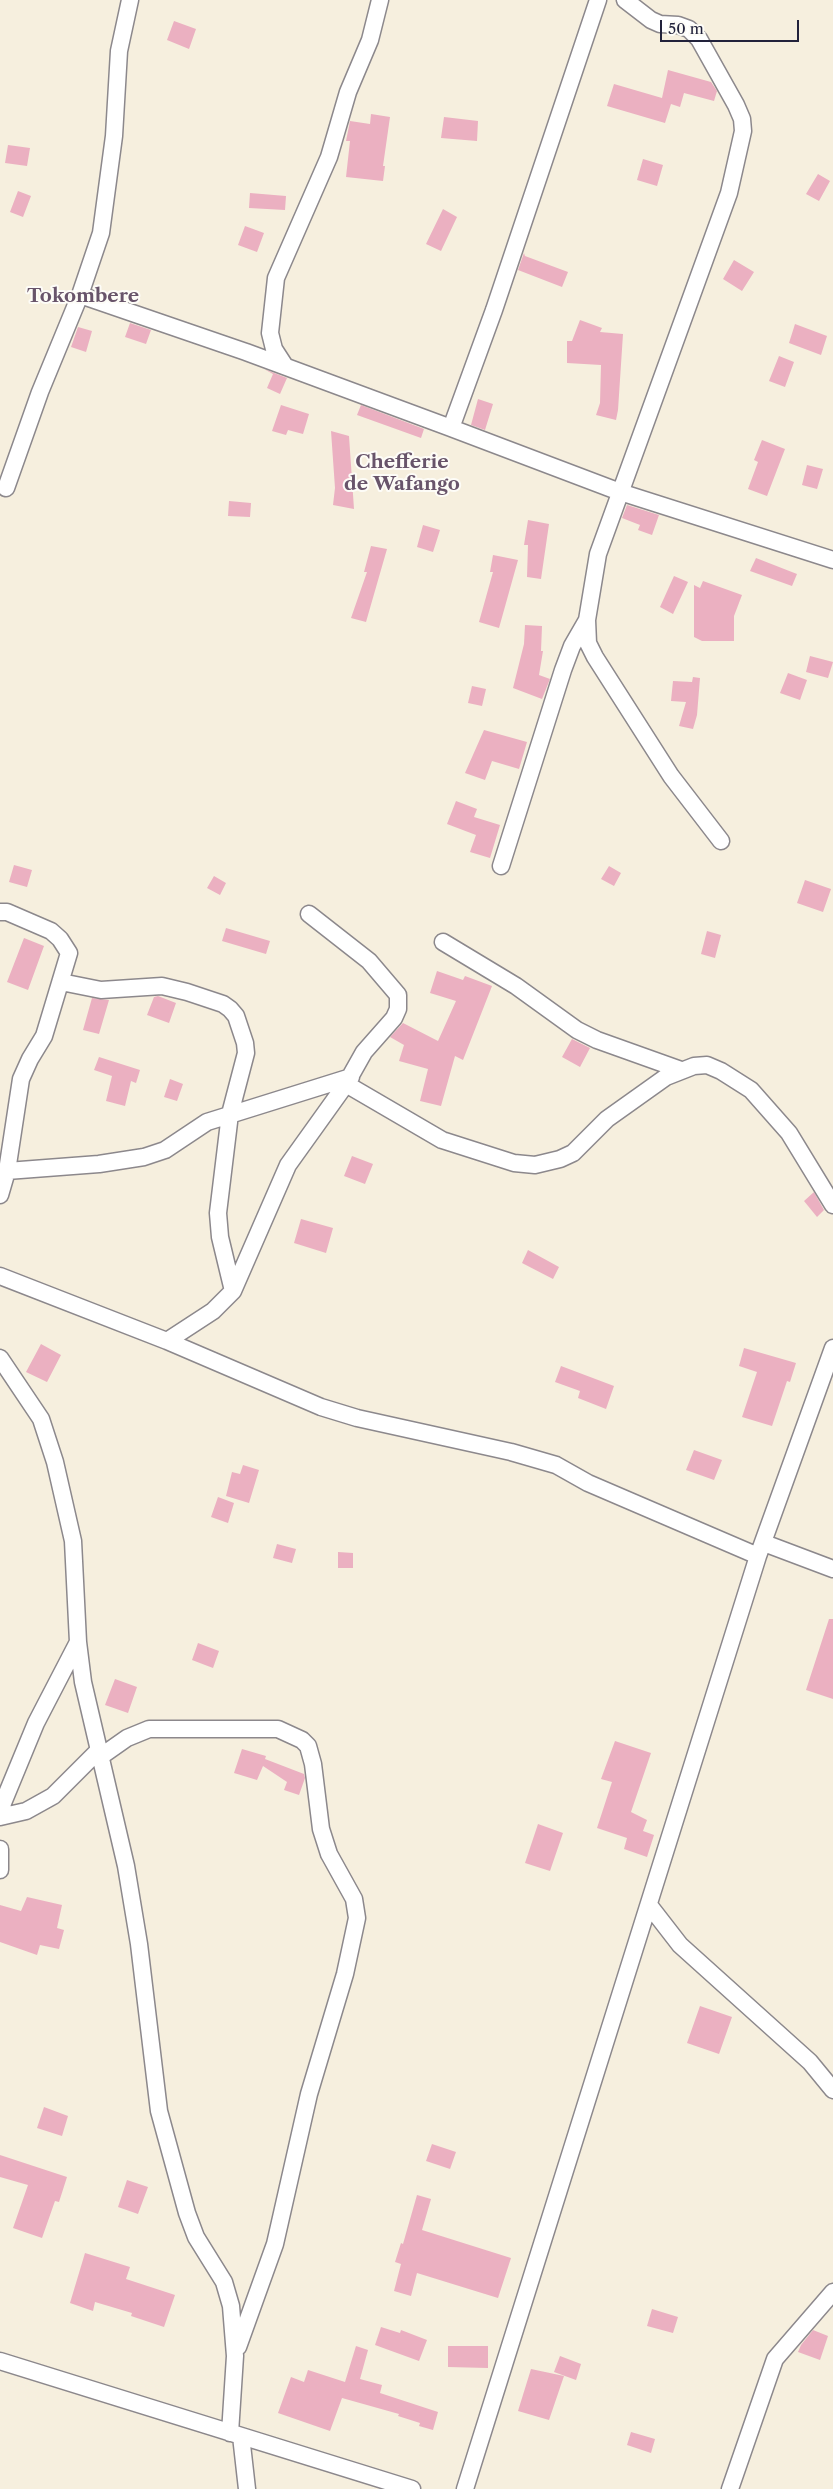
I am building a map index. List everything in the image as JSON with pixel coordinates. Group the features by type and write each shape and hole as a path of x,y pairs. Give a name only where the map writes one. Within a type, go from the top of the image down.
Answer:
{"street":[{"path":"6,488 40,392 80,295 101,233 114,136 118,51 130,0"},
{"path":"285,366 274,350 270,333 276,278 329,157 348,92 370,40 380,0"},
{"path":"451,428 494,310 598,0"},
{"path":"625,0 651,20 660,24 678,25 689,29 699,39 736,105 742,119 742,131 729,193 664,378 598,554 587,620 588,642 595,657 671,776 721,841"},
{"path":"80,295 285,366 620,492 833,560"},
{"path":"501,866 563,670 572,646 587,620"},
{"path":"0,912 37,924 60,939 69,953 44,1036 21,1079 7,1171 0,1195"},
{"path":"167,1341 213,1311 233,1291 288,1165 349,1081 364,1052 394,1018 398,1009 398,995 369,962 309,914"},
{"path":"442,942 516,986 577,1030 597,1040 681,1070"},
{"path":"61,982 101,990 162,986 188,992 230,1009 241,1027 246,1053 230,1114 218,1213 220,1238 233,1291"},
{"path":"7,1171 99,1164 144,1157 165,1150 207,1122 349,1081 442,1140 514,1163 535,1165 560,1159 573,1153 607,1120 641,1093 681,1070 707,1065 721,1071 751,1090 789,1133 833,1205"},
{"path":"0,1276 167,1341 321,1407 357,1418 511,1452 556,1465 588,1483 761,1550 833,1569"},
{"path":"465,2489 761,1550 833,1348"},
{"path":"0,1358 41,1419 55,1462 73,1541 78,1642 90,1715 128,1876 159,2111 187,2213 196,2237 224,2282 231,2306 235,2434 247,2489"},
{"path":"78,1642 36,1723 3,1803 0,1817 26,1811 53,1796 100,1754 127,1738 148,1729 278,1729 302,1740 308,1746 313,1764 321,1829 327,1846 354,1899 357,1918 345,1974 307,2102 275,2244 234,2356"},
{"path":"0,1849 0,1870"},
{"path":"649,1904 680,1945 810,2062 833,2090"},
{"path":"730,2489 775,2359 833,2292"},
{"path":"0,2361 412,2489"}],"building":[{"path":"174,21 196,29 189,49 167,40"},
{"path":"668,70 711,82 717,91 714,101 684,93 680,107 671,104 665,123 607,106 614,84 662,98"},
{"path":"371,114 390,117 383,166 385,166 383,181 346,177 350,141 346,141 350,121 370,124"},
{"path":"444,117 478,121 477,141 441,138"},
{"path":"8,145 30,148 27,166 5,163"},
{"path":"643,159 663,165 657,186 637,180"},
{"path":"818,174 830,181 819,201 806,194"},
{"path":"18,191 31,196 23,217 10,212"},
{"path":"250,193 286,196 285,210 249,208"},
{"path":"443,209 457,217 441,251 426,244"},
{"path":"245,226 264,233 257,252 238,245"},
{"path":"524,253 525,256 568,272 562,287 518,270"},
{"path":"734,260 754,272 742,291 723,279"},
{"path":"580,320 602,328 600,332 623,334 616,420 596,415 600,403 601,365 567,363 567,341 572,341"},
{"path":"130,323 151,330 146,344 125,337"},
{"path":"795,324 827,336 821,355 789,343"},
{"path":"78,327 92,331 86,352 71,347"},
{"path":"779,356 794,362 785,387 769,381"},
{"path":"264,369 287,378 280,394 267,388 273,374"},
{"path":"478,399 493,404 485,430 471,425"},
{"path":"281,405 309,414 303,434 288,430 286,435 272,431"},
{"path":"361,405 424,429 421,438 357,415"},
{"path":"331,431 349,436 354,509 333,505 335,488"},
{"path":"762,440 785,449 767,496 748,489 758,462 754,460"},
{"path":"807,465 823,469 817,489 802,485"},
{"path":"229,501 251,503 250,517 228,516"},
{"path":"627,505 659,515 652,535 638,530 640,525 622,518"},
{"path":"528,520 549,524 541,579 527,577 528,545 524,545"},
{"path":"423,525 440,530 433,552 417,547"},
{"path":"371,546 387,549 366,622 351,618 367,572 364,572"},
{"path":"493,555 518,560 499,628 479,622 493,572 490,572"},
{"path":"756,558 797,574 792,586 750,571"},
{"path":"674,576 688,582 673,614 660,607"},
{"path":"703,581 742,595 734,616 734,641 702,641 694,637 694,585 700,588"},
{"path":"525,625 542,626 541,651 543,651 539,675 550,679 542,699 513,688 524,644"},
{"path":"810,656 833,662 828,678 806,672"},
{"path":"788,673 807,680 800,700 780,693"},
{"path":"693,677 700,678 697,715 693,729 679,726 686,702 671,701 673,681 692,682"},
{"path":"472,686 486,689 482,706 468,703"},
{"path":"484,730 527,742 519,769 492,761 485,780 465,773"},
{"path":"456,801 477,809 474,817 500,825 490,858 470,852 476,835 447,824"},
{"path":"14,865 32,870 27,887 9,882"},
{"path":"609,866 621,873 614,886 601,879"},
{"path":"214,876 226,883 220,895 207,888"},
{"path":"805,880 831,889 823,912 797,903"},
{"path":"226,928 270,941 266,954 222,941"},
{"path":"707,931 721,935 715,958 701,954"},
{"path":"24,938 44,946 28,990 7,982"},
{"path":"437,971 463,980 465,976 492,986 463,1060 455,1056 441,1106 420,1101 428,1069 399,1061 404,1045 390,1037 403,1023 438,1041 456,1001 430,993"},
{"path":"158,996 176,1003 169,1023 147,1015 154,997"},
{"path":"92,998 109,1000 99,1034 83,1030"},
{"path":"572,1039 590,1048 580,1067 562,1057"},
{"path":"99,1057 140,1070 136,1083 131,1081 125,1106 106,1101 112,1076 94,1070"},
{"path":"170,1079 183,1084 177,1101 164,1097"},
{"path":"352,1156 373,1164 365,1184 344,1176"},
{"path":"814,1192 824,1210 817,1217 804,1201"},
{"path":"301,1219 333,1228 326,1253 294,1243"},
{"path":"528,1250 559,1267 553,1279 522,1263"},
{"path":"41,1344 61,1355 47,1382 26,1372"},
{"path":"744,1348 796,1363 790,1382 787,1381 772,1426 742,1417 757,1372 739,1366"},
{"path":"561,1366 614,1386 606,1409 578,1398 580,1391 555,1382"},
{"path":"694,1450 722,1460 714,1480 686,1470"},
{"path":"243,1465 259,1470 249,1503 226,1496 232,1472 240,1474"},
{"path":"218,1497 234,1503 228,1523 211,1517"},
{"path":"277,1544 296,1549 292,1563 273,1558"},
{"path":"338,1552 353,1553 353,1568 338,1568"},
{"path":"829,1619 833,1619 833,1699 806,1690"},
{"path":"198,1643 219,1651 213,1668 192,1660"},
{"path":"115,1679 137,1687 128,1713 105,1705"},
{"path":"615,1741 651,1753 631,1812 647,1820 643,1831 654,1835 647,1857 624,1849 627,1838 597,1828 612,1782 601,1779"},
{"path":"242,1749 266,1756 265,1759 304,1774 305,1778 299,1795 284,1790 287,1782 263,1766 257,1780 234,1773"},
{"path":"538,1824 563,1833 550,1871 525,1863"},
{"path":"27,1897 62,1905 57,1928 64,1930 59,1949 40,1945 37,1955 0,1942 0,1905 21,1911"},
{"path":"700,2006 732,2017 719,2054 687,2043"},
{"path":"44,2107 68,2116 62,2136 37,2128"},
{"path":"432,2144 456,2152 450,2169 426,2161"},
{"path":"0,2155 67,2177 59,2202 55,2201 42,2238 13,2228 28,2185 0,2177"},
{"path":"127,2180 148,2187 138,2214 118,2207"},
{"path":"417,2195 431,2199 422,2230 511,2258 498,2298 417,2273 411,2296 394,2291 401,2264 395,2262 401,2243 403,2244"},
{"path":"85,2253 130,2267 126,2279 175,2295 164,2327 131,2316 132,2313 95,2302 93,2311 70,2303"},
{"path":"652,2309 678,2317 673,2333 647,2326"},
{"path":"381,2327 400,2333 401,2330 427,2340 419,2361 375,2345"},
{"path":"813,2330 828,2336 820,2360 798,2352"},
{"path":"356,2346 368,2350 360,2379 382,2385 380,2393 438,2412 433,2430 419,2426 420,2423 398,2416 399,2414 342,2398 330,2431 278,2413 291,2377 304,2382 308,2370 345,2382"},
{"path":"448,2346 488,2346 488,2368 448,2367"},
{"path":"560,2356 581,2364 576,2380 554,2372"},
{"path":"531,2369 564,2376 549,2420 518,2411"},
{"path":"631,2432 655,2439 651,2453 627,2445"}],"district":[{"name":"Tokombere","path":"83,297"},
{"name":"Chefferie de Wafango","path":"402,474"}]}
